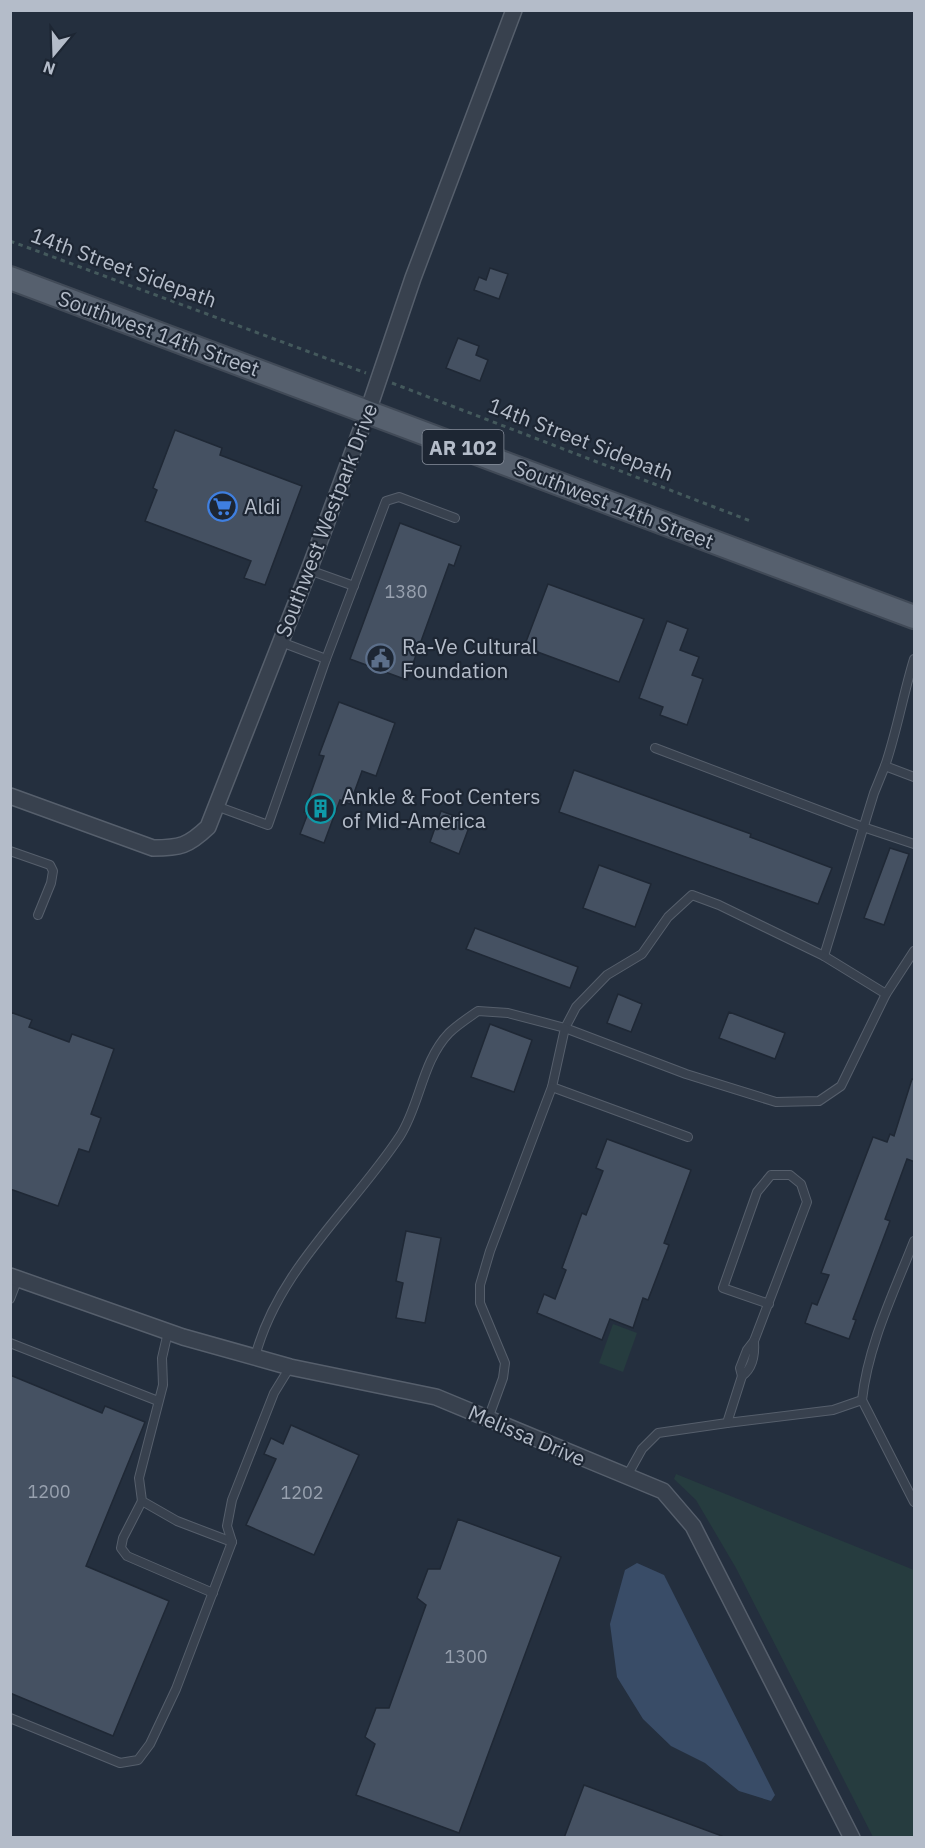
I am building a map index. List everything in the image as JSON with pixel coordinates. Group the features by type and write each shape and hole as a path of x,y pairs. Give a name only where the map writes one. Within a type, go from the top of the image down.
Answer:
{"main road":[{"name":"Southwest 14th Street","path":"10,278 915,616"}],"street":[{"name":"Southwest Westpark Drive","path":"10,796 153,848 172,848 192,842 208,827 309,570 368,411 413,278 514,10"},
{"name":"Melissa Drive","path":"14,1277 168,1332 255,1357 436,1397 663,1491 693,1526 852,1838"}],"lane":[{"path":"216,806 268,825 326,659 386,501 399,497 455,518"},
{"path":"309,570 354,586"},
{"path":"281,642 326,659"},
{"path":"824,956 863,827 893,743 904,690 915,659"},
{"path":"655,748 863,827 915,844"},
{"path":"885,766 915,777"},
{"path":"10,851 50,865 53,871 51,883 38,915"},
{"path":"488,1419 503,1378 505,1363 480,1303 480,1285 490,1251 552,1087 565,1028 576,1006 607,975 642,954 668,917 692,895 719,905 824,956 886,994"},
{"path":"255,1357 263,1329 307,1253 401,1135 430,1063 448,1034 478,1011 508,1013 565,1028 686,1074 776,1102 819,1101 841,1086 886,994 915,951"},
{"path":"552,1087 688,1137"},
{"path":"728,1423 742,1376 748,1372 754,1352 754,1341 807,1202 801,1184 790,1175 771,1175 757,1192 723,1288 768,1304"},
{"path":"915,1241 881,1325 865,1378 862,1400 915,1502"},
{"path":"10,1299 14,1277"},
{"path":"168,1332 162,1358 163,1385 139,1478 142,1501 123,1538 121,1548 127,1556 213,1593"},
{"path":"10,1343 158,1401"},
{"path":"10,1718 120,1763 138,1760 150,1744 176,1689 232,1542 227,1526 232,1500 274,1393 290,1366"},
{"path":"627,1476 642,1449 658,1433 833,1410 862,1400"},
{"path":"142,1501 177,1521 232,1542"}],"path":[{"name":"14th Street Sidepath","path":"10,241 362,372"},
{"name":"14th Street Sidepath","path":"397,385 753,522"}],"green space":[{"path":"613,1324 637,1333 623,1372 599,1363"},
{"path":"676,1474 914,1570 914,1837 873,1837 736,1568 696,1500 674,1479"}],"water":[{"path":"637,1563 664,1575 775,1795 771,1801 739,1791 705,1763 671,1746 643,1719 617,1677 610,1624 625,1570"}],"building":[{"path":"490,268 508,274 499,299 474,290 479,277 486,280"},
{"path":"458,338 479,346 476,355 488,360 480,381 446,368"},
{"name":"Aldi","path":"175,430 222,448 220,455 302,486 265,585 244,578 251,561 145,521 157,490 153,488"},
{"path":"400,523 461,546 454,566 449,564 407,680 350,659"},
{"path":"548,584 644,619 619,682 524,647"},
{"path":"667,621 688,629 680,650 699,657 692,675 703,679 687,725 660,715 663,707 639,698"},
{"path":"339,702 395,723 376,776 362,771 350,804 340,800 324,843 300,834 308,813 304,812 324,756 319,755"},
{"path":"574,770 751,834 750,837 832,868 818,904 559,812"},
{"path":"441,811 471,822 459,854 430,842"},
{"path":"890,848 909,854 884,925 864,918"},
{"path":"599,865 651,884 635,927 583,908"},
{"path":"475,928 578,967 570,988 466,949"},
{"path":"618,994 642,1004 631,1032 607,1023"},
{"path":"10,1012 32,1020 29,1027 69,1042 72,1034 114,1049 91,1114 101,1118 89,1152 79,1149 58,1206 10,1189"},
{"path":"729,1012 785,1033 775,1059 719,1038"},
{"path":"490,1024 532,1040 514,1092 471,1077"},
{"path":"912,1079 915,1080 915,1162 907,1159 885,1219 890,1221 853,1319 856,1320 849,1339 805,1323 812,1303 817,1305 829,1275 821,1273 873,1137 887,1142 890,1134 894,1136"},
{"path":"607,1139 691,1170 664,1243 669,1245 648,1300 643,1298 633,1328 610,1319 602,1340 537,1313 544,1294 555,1299 566,1270 562,1268 582,1213 586,1215 603,1171 596,1168"},
{"path":"406,1231 441,1238 425,1323 396,1318 403,1283 396,1281"},
{"path":"10,1375 102,1413 105,1406 145,1422 86,1566 169,1601 113,1736 10,1693"},
{"path":"291,1425 359,1455 314,1555 246,1525 276,1459 264,1454 271,1438 283,1444"},
{"path":"458,1519 561,1557 459,1833 356,1795 375,1744 365,1737 376,1708 389,1708 426,1605 417,1598 428,1569 440,1569"},
{"path":"584,1785 722,1836 722,1838 564,1838"}],"place":[{"name":"Aldi","path":"223,506"},
{"name":"Ra-Ve Cultural Foundation","path":"381,658"},
{"name":"Ankle & Foot Centers of Mid-America","path":"321,808"}]}
